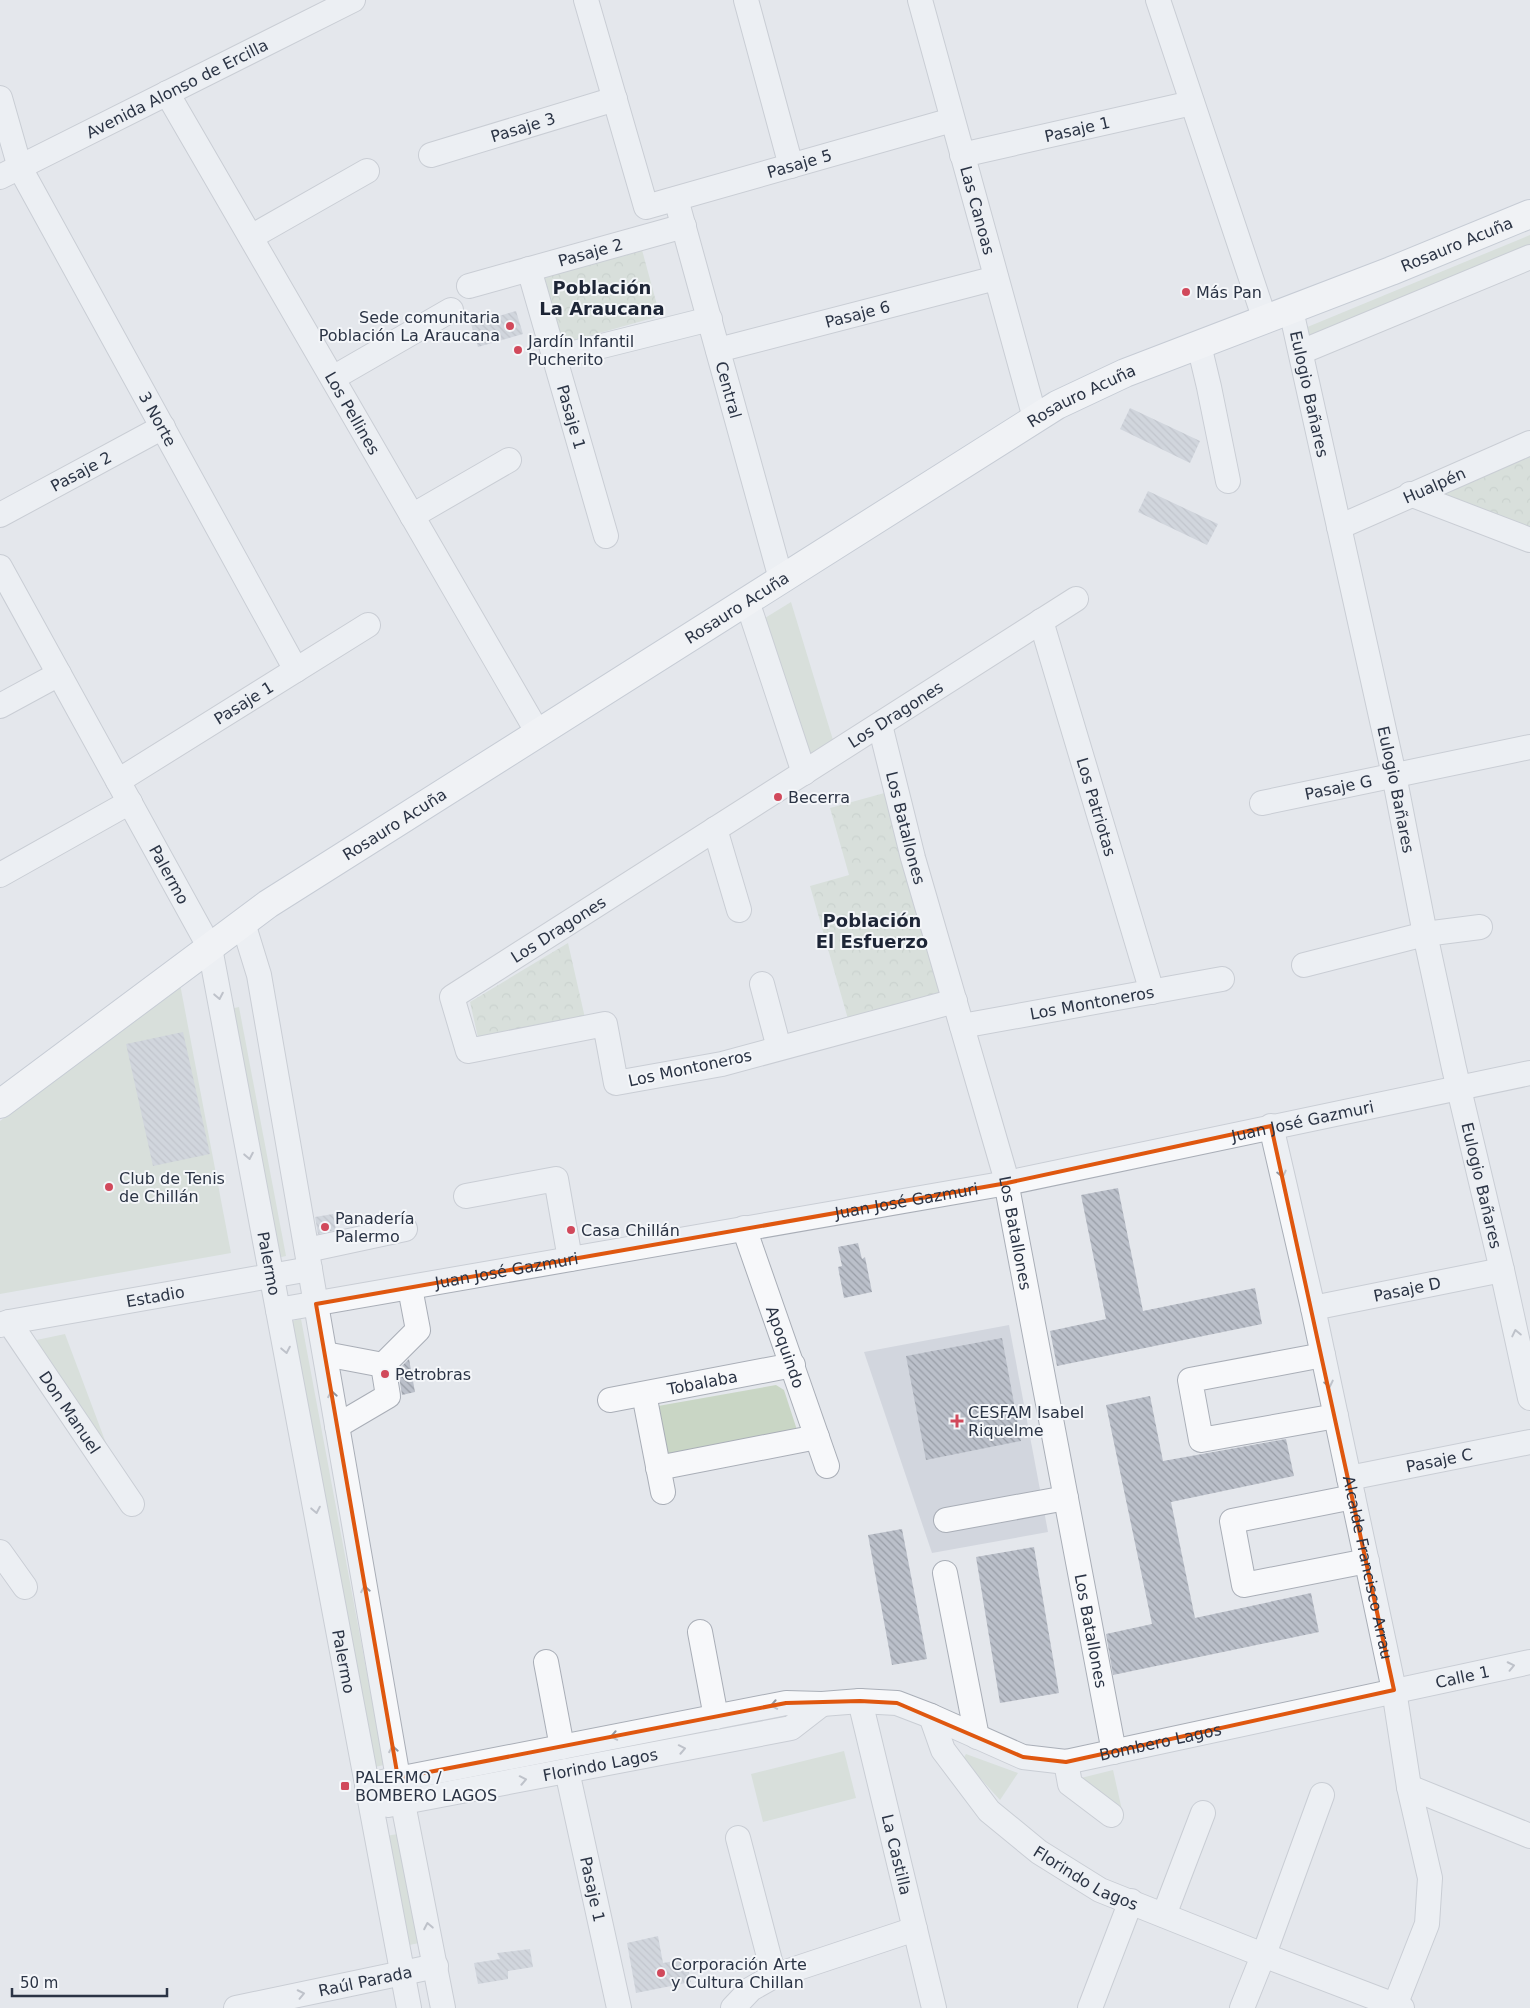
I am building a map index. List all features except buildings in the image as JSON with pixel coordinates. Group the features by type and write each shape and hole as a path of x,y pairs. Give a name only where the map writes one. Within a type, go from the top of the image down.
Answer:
{"main road":[{"name":"Rosauro Acuña","path":"0,1104 298,884 1074,395 1530,214"}],"street":[{"name":"Avenida Alonso de Ercilla","path":"10,173 353,0"},
{"path":"586,0 615,99"},
{"path":"746,0 791,166"},
{"name":"Las Canoas","path":"920,0 1035,418"},
{"path":"1158,0 1265,320"},
{"name":"Los Pellines","path":"167,93 538,733"},
{"name":"3 Norte","path":"0,98 10,173 163,428 296,670"},
{"name":"Pasaje 3","path":"431,155 615,99"},
{"name":"Pasaje 5","path":"615,99 646,207 952,120"},
{"name":"Pasaje 1","path":"962,155 1192,103"},
{"path":"251,237 367,171"},
{"name":"Central","path":"676,198 782,579"},
{"name":"Pasaje 2","path":"469,286 684,226"},
{"path":"1301,352 1530,257"},
{"name":"Pasaje 1","path":"529,270 606,536"},
{"name":"Pasaje 6","path":"718,350 996,278"},
{"path":"332,378 451,310"},
{"name":"Eulogio Bañares","path":"1291,310 1394,776 1458,1088 1502,1270 1530,1398"},
{"path":"554,358 710,318"},
{"path":"1199,345 1210,387 1228,481"},
{"name":"Pasaje 2","path":"0,515 163,428"},
{"name":"Hualpén","path":"1339,527 1410,494 1530,443"},
{"path":"412,516 509,460"},
{"path":"1410,494 1530,540"},
{"name":"Palermo","path":"0,567 210,948 409,2008"},
{"name":"Los Dragones","path":"452,997 1076,600"},
{"path":"747,601 804,773"},
{"name":"Los Patriotas","path":"1041,621 1152,992"},
{"name":"Pasaje 1","path":"118,781 368,625"},
{"path":"0,706 59,674"},
{"name":"Los Batallones","path":"880,725 914,858 1007,1183 1114,1752"},
{"name":"Pasaje G","path":"1262,803 1530,747"},
{"path":"0,875 130,802"},
{"path":"715,829 739,910"},
{"name":"Palermo","path":"243,923 259,975 398,1778 443,2008"},
{"path":"1304,965 1425,934 1480,927"},
{"name":"Los Montoneros","path":"962,1026 1222,979"},
{"path":"762,984 779,1048"},
{"name":"Los Montoneros","path":"452,997 468,1051 605,1024 616,1083 722,1064 955,1001"},
{"name":"Juan José Gazmuri","path":"278,1310 1007,1183 1270,1126 1530,1073"},
{"name":"Alcalde Francisco Arrau","path":"1270,1126 1313,1308 1367,1561 1394,1690 1409,1787 1430,1878 1427,1924 1397,2007"},
{"path":"466,1196 556,1179 570,1260"},
{"name":"Apoquindo","path":"744,1228 827,1466"},
{"path":"308,1260 405,1229"},
{"name":"Estadio","path":"4,1323 272,1275 308,1260"},
{"name":"Pasaje D","path":"1313,1308 1502,1270"},
{"path":"383,1365 418,1330 410,1288"},
{"name":"Don Manuel","path":"4,1323 132,1504"},
{"path":"325,1354 383,1365"},
{"path":"1323,1356 1190,1380 1201,1440 1336,1416"},
{"path":"337,1426 388,1396 383,1365"},
{"name":"Tobalaba","path":"610,1400 793,1365"},
{"path":"644,1394 663,1492"},
{"path":"658,1468 817,1437"},
{"name":"Pasaje C","path":"1367,1561 1244,1585 1232,1521 1351,1487 1530,1442"},
{"path":"946,1520 1066,1498"},
{"path":"0,1552 25,1587"},
{"path":"945,1573 978,1737"},
{"path":"700,1632 716,1717"},
{"path":"546,1662 562,1746"},
{"name":"Calle 1","path":"1394,1690 1530,1662"},
{"name":"Bombero Lagos","path":"931,1716 1023,1757 1066,1762 1394,1690"},
{"name":"Florindo Lagos","path":"367,1785 786,1703 822,1704 860,1701 896,1703 931,1716 943,1750 989,1811 1039,1852 1100,1890 1397,2007"},
{"name":"La Castilla","path":"860,1701 934,2008"},
{"name":"Florindo Lagos","path":"372,1809 792,1728 822,1704"},
{"path":"1066,1762 1070,1784 1111,1815"},
{"name":"Pasaje 1","path":"567,1771 619,2008"},
{"path":"1409,1787 1530,1836"},
{"path":"1242,2008 1322,1795"},
{"path":"1164,1915 1203,1813"},
{"path":"738,1838 774,1976"},
{"path":"1090,2008 1131,1902"},
{"path":"733,2008 751,1989 774,1976 915,1929"},
{"name":"Raúl Parada","path":"236,2008 436,1966"}],"highlighted area":[{"path":"1271,1126 1394,1690 1066,1762 1023,1757 897,1703 860,1701 786,1703 398,1778 316,1304 1007,1183"}],"shaded area":[{"name":"CESFAM Isabel Riquelme","path":"1009,1325 1048,1532 932,1553 864,1352"}],"green space":[{"path":"1530,235 1530,247 1309,338 1305,328"},
{"path":"642,250 660,316 560,344 541,278"},
{"path":"1530,451 1530,530 1429,492"},
{"path":"791,602 833,740 809,756 765,618"},
{"path":"888,792 947,998 850,1026 810,886 849,875 830,808"},
{"path":"568,943 585,1018 479,1042 470,1002"},
{"name":"Club de Tenis de Chillán","path":"180,984 231,1253 0,1294 0,1121"},
{"path":"239,1007 286,1256 269,1260 221,1011"},
{"path":"301,1319 384,1765 366,1769 283,1323"},
{"path":"65,1334 118,1475 27,1342"},
{"path":"776,1385 784,1390 797,1430 668,1459 658,1406"},
{"path":"844,1751 856,1798 763,1822 751,1774"},
{"path":"966,1754 1018,1773 1000,1800 963,1759"},
{"path":"1113,1770 1124,1819 1078,1784 1077,1779"},
{"path":"398,1834 419,1943 400,1947 379,1837"}],"place":[{"name":"Más Pan","path":"1186,292"},
{"name":"Sede comunitaria Población La Araucana","path":"510,326"},
{"name":"Jardín Infantil Pucherito","path":"518,350"},
{"name":"Becerra","path":"778,797"},
{"name":"Club de Tenis de Chillán","path":"109,1187"},
{"name":"Panadería Palermo","path":"325,1227"},
{"name":"Casa Chillán","path":"571,1230"},
{"name":"Petrobras","path":"385,1374"},
{"name":"CESFAM Isabel Riquelme","path":"957,1421"},
{"name":"PALERMO / BOMBERO LAGOS","path":"345,1786"},
{"name":"Corporación Arte y Cultura Chillan","path":"661,1973"}],"district":[{"name":"Población La Araucana","path":"602,297"},
{"name":"Población El Esfuerzo","path":"872,930"}]}
